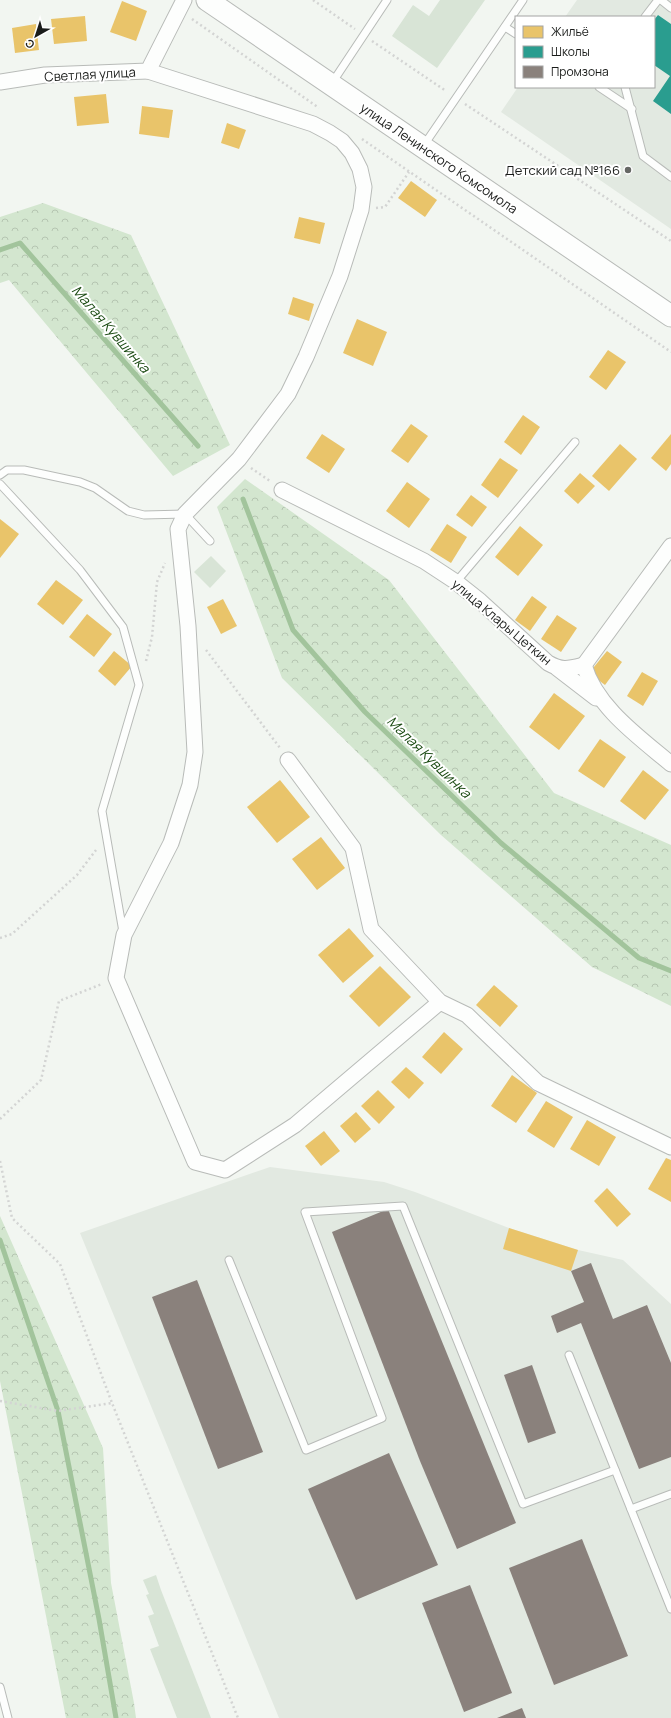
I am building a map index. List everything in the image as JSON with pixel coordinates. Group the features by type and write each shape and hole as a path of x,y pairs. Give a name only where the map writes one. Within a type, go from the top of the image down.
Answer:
{"main road":[{"name":"улица Ленинского Комсомола","path":"207,0 671,316"}],"street":[{"name":"Светлая улица","path":"0,82 45,74 148,71 182,5"},
{"path":"148,71 313,124 330,132 352,153 360,169 364,187 362,210 340,276 288,394 239,459 185,514 178,529 188,626 195,752 190,785 171,843 124,935 116,978 196,1162 225,1170 295,1125 440,1002"},
{"name":"улица Клары Цеткин","path":"282,490 424,561 456,582 480,601 548,663 557,668 567,669 584,665"},
{"path":"671,546 584,665 587,677 606,704 633,733 671,764"},
{"path":"557,668 606,704"},
{"path":"288,760 353,848 371,929 440,1002 467,1015 538,1083 671,1147"}],"lane":[{"path":"330,85 387,0"},
{"path":"422,147 523,0"},
{"path":"646,16 658,0"},
{"path":"661,0 671,8"},
{"path":"505,27 515,33"},
{"path":"600,88 632,109"},
{"path":"625,88 643,156 671,177"},
{"path":"456,582 574,442"},
{"path":"0,475 7,470 24,470 59,477 80,482 95,488 128,511 144,515 185,514 210,541"},
{"path":"0,484 80,570 123,627 140,685 102,811 124,935"},
{"path":"229,1260 306,1450 382,1418 305,1212 403,1206 523,1504 615,1470"},
{"path":"569,1356 671,1609"},
{"path":"631,1509 671,1494"},
{"path":"0,1687 8,1718"}],"path":[{"path":"314,0 456,98 671,241"},
{"path":"182,5 320,109"},
{"path":"358,136 671,352"},
{"path":"362,210 385,207 410,172"},
{"path":"239,459 282,490"},
{"path":"140,685 152,637 157,582 167,556"},
{"path":"188,626 288,760"},
{"path":"0,938 12,934 77,875 106,837"},
{"path":"0,1119 41,1080 59,1001 116,978"},
{"path":"0,1161 12,1218 60,1264 112,1403 238,1718"},
{"path":"0,1401 58,1411 112,1403"}],"shaded area":[{"name":"Детский сад №166","path":"577,0 671,0 671,229 501,112 517,88 655,88 655,16 566,16"},
{"path":"270,1167 384,1182 415,1192 509,1228 578,1250 623,1260 671,1304 671,1718 279,1718 80,1233"}],"green space":[{"path":"43,203 131,235 230,445 173,476 9,280 0,283 0,217"},
{"path":"245,479 389,580 554,793 671,845 671,1006 592,967 441,835 282,678 217,507"},
{"path":"0,1216 103,1448 111,1583 136,1718 66,1718 0,1381"}],"building: Жильё":[{"path":"122,1 147,11 136,41 110,32"},
{"path":"85,16 87,41 54,44 51,19"},
{"path":"36,24 39,50 15,53 12,28"},
{"path":"106,94 109,123 77,126 74,97"},
{"path":"142,106 173,110 169,138 139,134"},
{"path":"227,123 246,130 239,149 221,143"},
{"path":"411,181 437,200 425,217 398,198"},
{"path":"299,217 325,223 320,244 294,238"},
{"path":"293,297 314,304 309,321 288,314"},
{"path":"357,319 387,332 373,366 343,353"},
{"path":"608,350 626,362 606,390 589,377"},
{"path":"523,415 540,427 521,455 504,442"},
{"path":"411,424 428,436 408,463 391,451"},
{"path":"322,434 345,449 329,473 306,458"},
{"path":"671,434 671,464 666,471 651,458"},
{"path":"620,444 637,459 609,491 592,476"},
{"path":"500,458 518,470 498,498 481,485"},
{"path":"580,473 595,486 578,504 564,491"},
{"path":"407,482 430,499 409,528 386,511"},
{"path":"471,495 487,507 472,527 456,515"},
{"path":"0,519 19,534 0,558"},
{"path":"447,524 467,537 451,563 430,550"},
{"path":"520,526 543,545 518,576 495,557"},
{"path":"56,580 83,600 63,625 37,604"},
{"path":"532,596 547,607 530,631 515,620"},
{"path":"223,599 237,626 221,634 207,607"},
{"path":"87,614 112,634 94,657 69,637"},
{"path":"557,615 577,628 561,652 541,639"},
{"path":"114,651 132,666 115,686 98,671"},
{"path":"607,651 622,662 605,685 589,673"},
{"path":"642,672 658,681 643,706 627,696"},
{"path":"554,693 585,716 559,750 529,727"},
{"path":"600,739 626,757 604,788 578,771"},
{"path":"643,770 669,790 645,820 620,801"},
{"path":"280,780 310,817 277,843 247,807"},
{"path":"321,837 345,868 317,890 292,859"},
{"path":"349,928 374,956 343,983 318,955"},
{"path":"380,966 411,997 379,1027 349,996"},
{"path":"494,985 518,1006 500,1027 476,1005"},
{"path":"444,1032 463,1049 441,1074 422,1057"},
{"path":"406,1067 424,1083 409,1099 391,1082"},
{"path":"512,1075 537,1093 516,1123 491,1106"},
{"path":"378,1090 395,1107 379,1124 361,1106"},
{"path":"546,1101 573,1117 554,1148 527,1131"},
{"path":"356,1112 371,1129 355,1143 340,1126"},
{"path":"587,1120 616,1137 599,1166 570,1149"},
{"path":"324,1131 340,1151 321,1166 305,1146"},
{"path":"666,1158 671,1160 671,1202 648,1189"},
{"path":"607,1188 631,1214 617,1227 594,1201"},
{"path":"509,1228 578,1250 571,1271 503,1249"}],"building: Школы":[{"path":"658,15 671,24 671,114 653,101 670,76 655,66 655,19"}],"building: Промзона":[{"path":"388,1209 516,1523 457,1549 420,1461 332,1232"},
{"path":"591,1263 613,1319 647,1305 671,1363 671,1457 639,1469 581,1323 557,1333 551,1316 584,1302 571,1271"},
{"path":"197,1280 263,1452 218,1469 152,1297"},
{"path":"532,1365 556,1433 528,1443 504,1375"},
{"path":"389,1453 438,1565 356,1600 308,1489"},
{"path":"582,1539 628,1656 554,1685 509,1568"},
{"path":"470,1585 512,1693 464,1712 422,1603"},
{"path":"522,1708 526,1718 497,1718"}],"building: Прочее":[{"path":"440,0 485,0 437,68 392,36 413,5 429,16"},
{"path":"211,556 226,571 210,588 194,572"},
{"path":"156,1575 211,1718 177,1718 150,1649 159,1646 148,1616 154,1614 146,1595 149,1594 143,1580"}],"waterway":[{"name":"Малая Кувшинка","path":"0,250 20,243 198,446"},
{"name":"Малая Кувшинка","path":"243,499 293,630 365,712 501,843 639,958 671,971"},
{"path":"0,1240 58,1411 99,1619 116,1718"}],"place":[{"name":"Детский сад №166","path":"628,170"}]}
